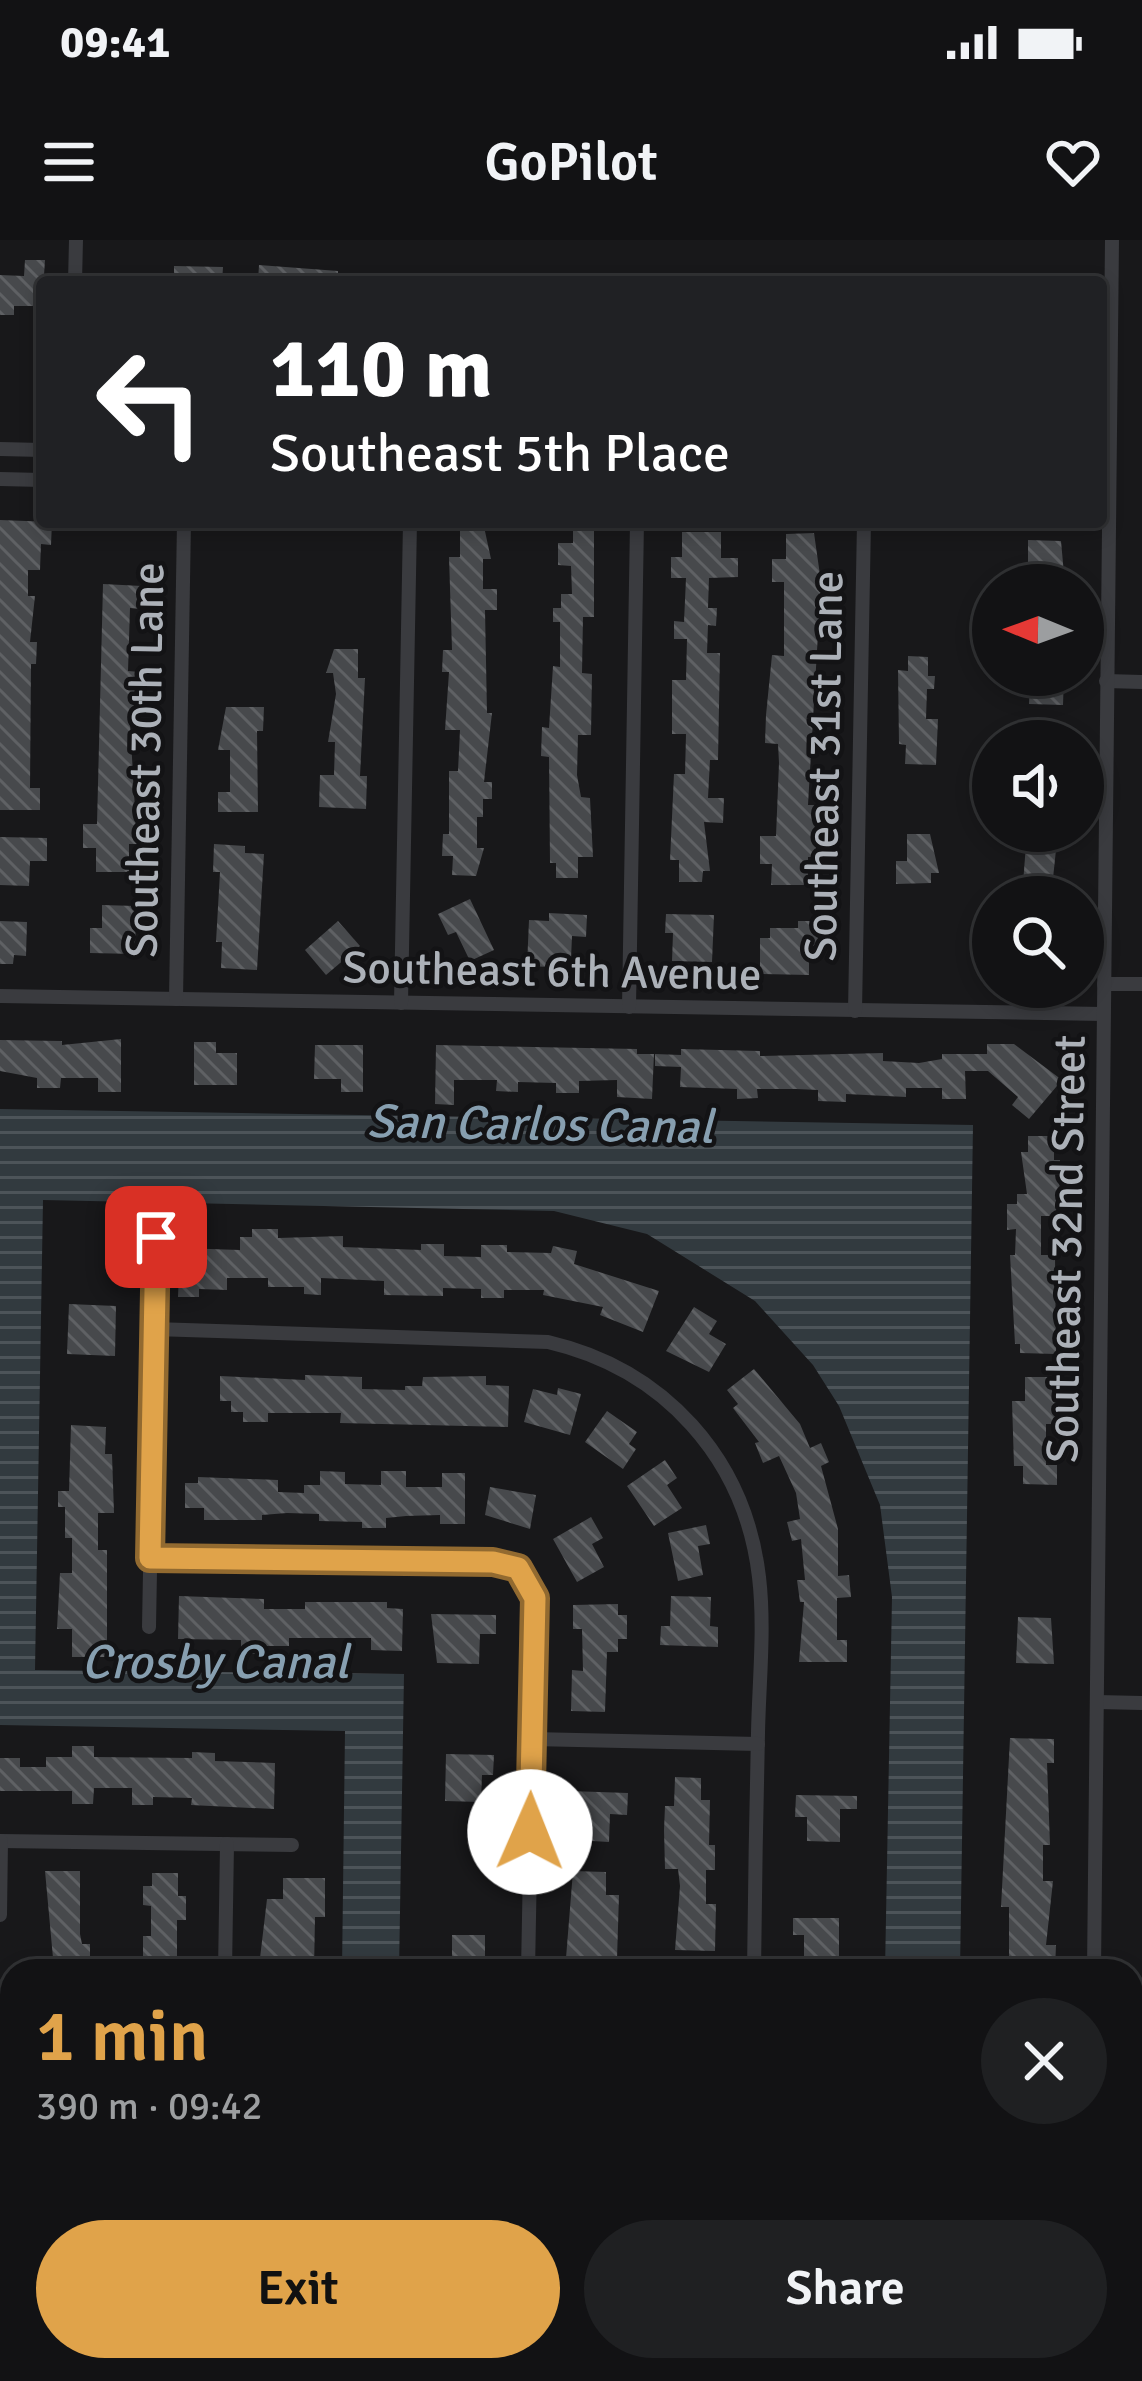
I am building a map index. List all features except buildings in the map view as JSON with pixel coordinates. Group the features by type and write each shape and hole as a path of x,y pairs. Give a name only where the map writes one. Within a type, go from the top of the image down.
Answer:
{"street":[{"path":"75,276 76,240"},
{"name":"Southeast 32nd Street","path":"1107,404 1112,240"},
{"path":"0,449 36,450"},
{"path":"0,479 36,480"},
{"name":"Southeast 30th Lane","path":"176,999 184,528"},
{"path":"401,1003 410,528"},
{"path":"629,1007 637,528"},
{"name":"Southeast 31st Lane","path":"855,1011 864,528"},
{"name":"Southeast 32nd Street","path":"1104,984 1105,528"},
{"path":"1106,681 1142,682"},
{"path":"1104,984 1142,984"},
{"name":"Southeast 6th Avenue","path":"0,996 1103,1014"},
{"name":"Southeast 32nd Street","path":"1094,1959 1103,1008"},
{"path":"148,1627 156,1237"},
{"path":"154,1329 529,1338 604,1360 675,1405 720,1459 755,1545 760,1600 754,1959"},
{"path":"150,1558 493,1562 525,1574 535,1598 528,1959"},
{"path":"1097,1702 1142,1702"},
{"path":"532,1739 758,1744"},
{"path":"0,1916 1,1841 292,1845"},
{"path":"225,1959 227,1844"}],"water":[{"name":"San Carlos Canal","path":"0,1109 973,1125 960,1959 885,1959 892,1597 880,1505 839,1406 813,1365 755,1301 647,1234 554,1211 43,1200 35,1670 404,1674 399,1959 342,1959 345,1731 0,1725"}],"route":[{"path":"156,1237 150,1558 493,1562 518,1568 529,1580 535,1598 530,1832"}],"water label":[{"name":"Crosby Canal","path":"215,1661"}]}
